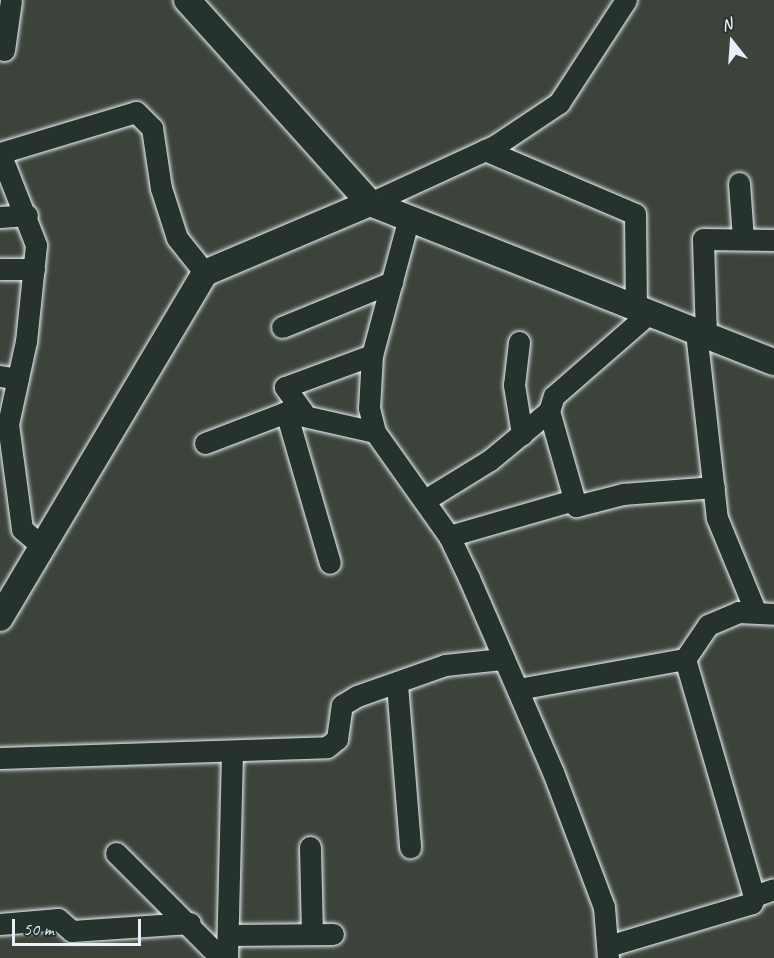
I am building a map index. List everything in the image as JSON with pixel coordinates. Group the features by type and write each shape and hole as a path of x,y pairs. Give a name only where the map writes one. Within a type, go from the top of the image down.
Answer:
{"street":[{"path":"4,50 11,0"},
{"path":"187,0 370,203 408,221 641,313 774,362"},
{"path":"0,618 39,544 205,273 370,203 484,150 559,103 626,0"},
{"path":"39,544 22,529 12,483 8,424 9,377 34,269 36,245 27,215 0,153 136,112 152,128 161,188 177,238 205,273"},
{"path":"425,500 522,434 549,411 554,396 641,313 635,214 484,150"},
{"path":"739,183 743,239"},
{"path":"0,217 27,215"},
{"path":"408,221 372,355 369,408 375,432 449,536 502,659 518,689 604,907 608,952 752,903 764,892 686,659"},
{"path":"518,689 686,659 708,625 765,612 717,518 701,334 704,239 774,240"},
{"path":"0,269 34,269"},
{"path":"282,327 392,282"},
{"path":"519,342 514,385 522,434"},
{"path":"330,563 295,412 285,387 372,355"},
{"path":"549,411 576,506 623,494 714,487"},
{"path":"205,444 295,412 375,432"},
{"path":"449,536 574,500"},
{"path":"0,758 232,753 327,747 338,739 342,705 445,666 502,659"},
{"path":"397,684 410,847"},
{"path":"227,958 230,935 232,753"},
{"path":"230,935 322,934 310,847"},
{"path":"116,853 227,958"},
{"path":"0,924 58,919 72,932 190,923"}]}
